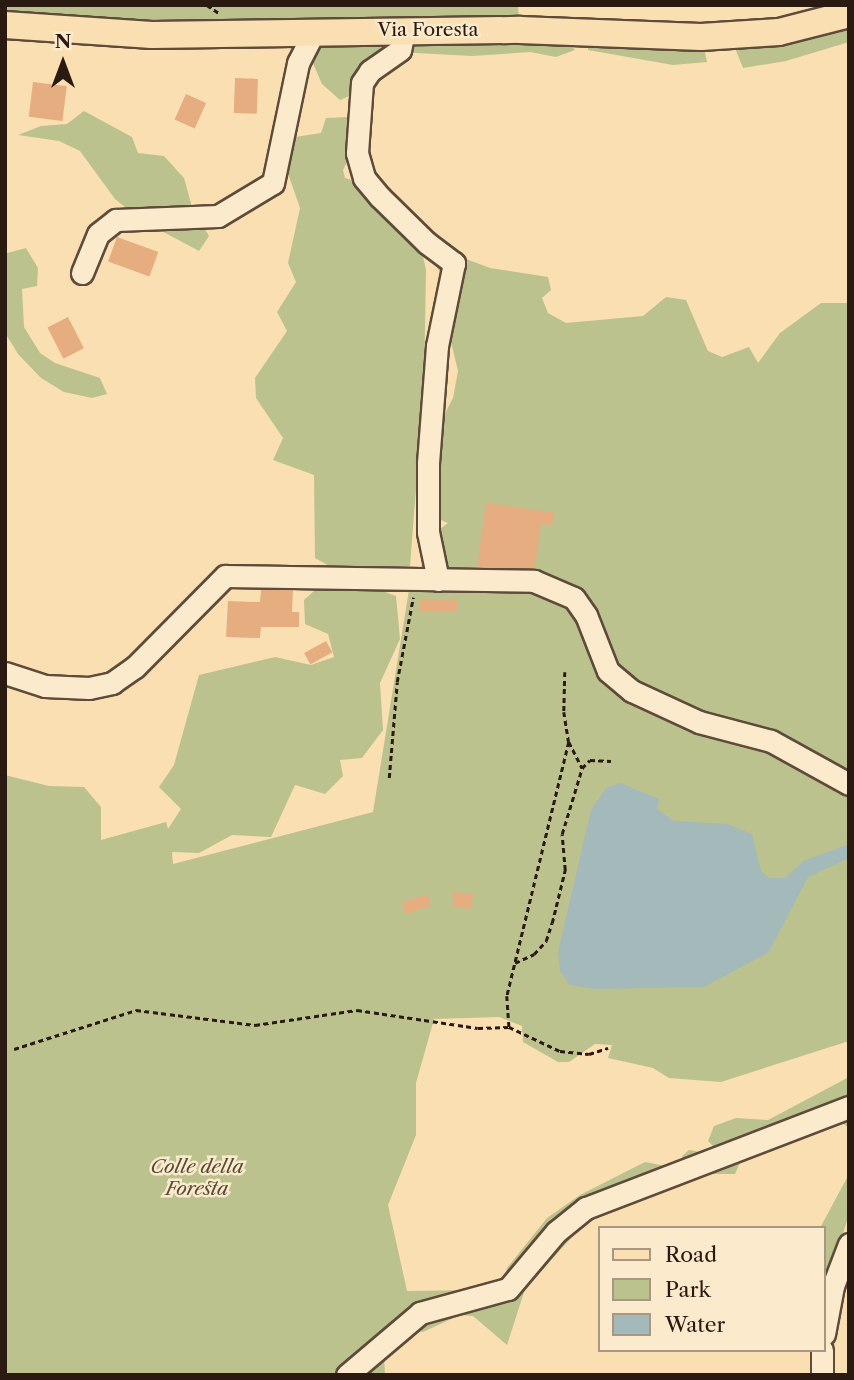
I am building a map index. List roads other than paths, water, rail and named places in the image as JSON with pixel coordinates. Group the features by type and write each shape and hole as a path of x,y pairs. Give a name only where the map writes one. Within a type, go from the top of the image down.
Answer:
{"main road":[{"name":"Via Foresta","path":"5,25 152,35 404,30 701,37 779,32 849,14"}],"street":[{"path":"404,30 400,50 370,71 362,83 357,153 364,178 380,197 427,243 454,263 437,345 428,463 430,580"},
{"path":"82,273 98,234 116,220 218,216 273,183 298,63 314,31"},
{"path":"5,673 45,686 89,688 112,683 144,658 225,576 534,581 556,587 580,607 608,671 632,691 699,722 771,741 849,784"},
{"path":"347,1375 420,1313 508,1289 556,1232 586,1208 849,1107"},
{"path":"826,1323 833,1286 849,1244"},
{"path":"822,1352 822,1375"}],"water":[{"path":"620,783 659,799 657,809 674,821 727,824 752,834 761,871 769,878 785,878 803,861 849,844 849,858 808,877 769,952 704,987 594,989 570,985 560,971 558,952 591,810 606,788"}],"park label":[{"name":"Colle della Foresta","path":"197,1178"}]}
